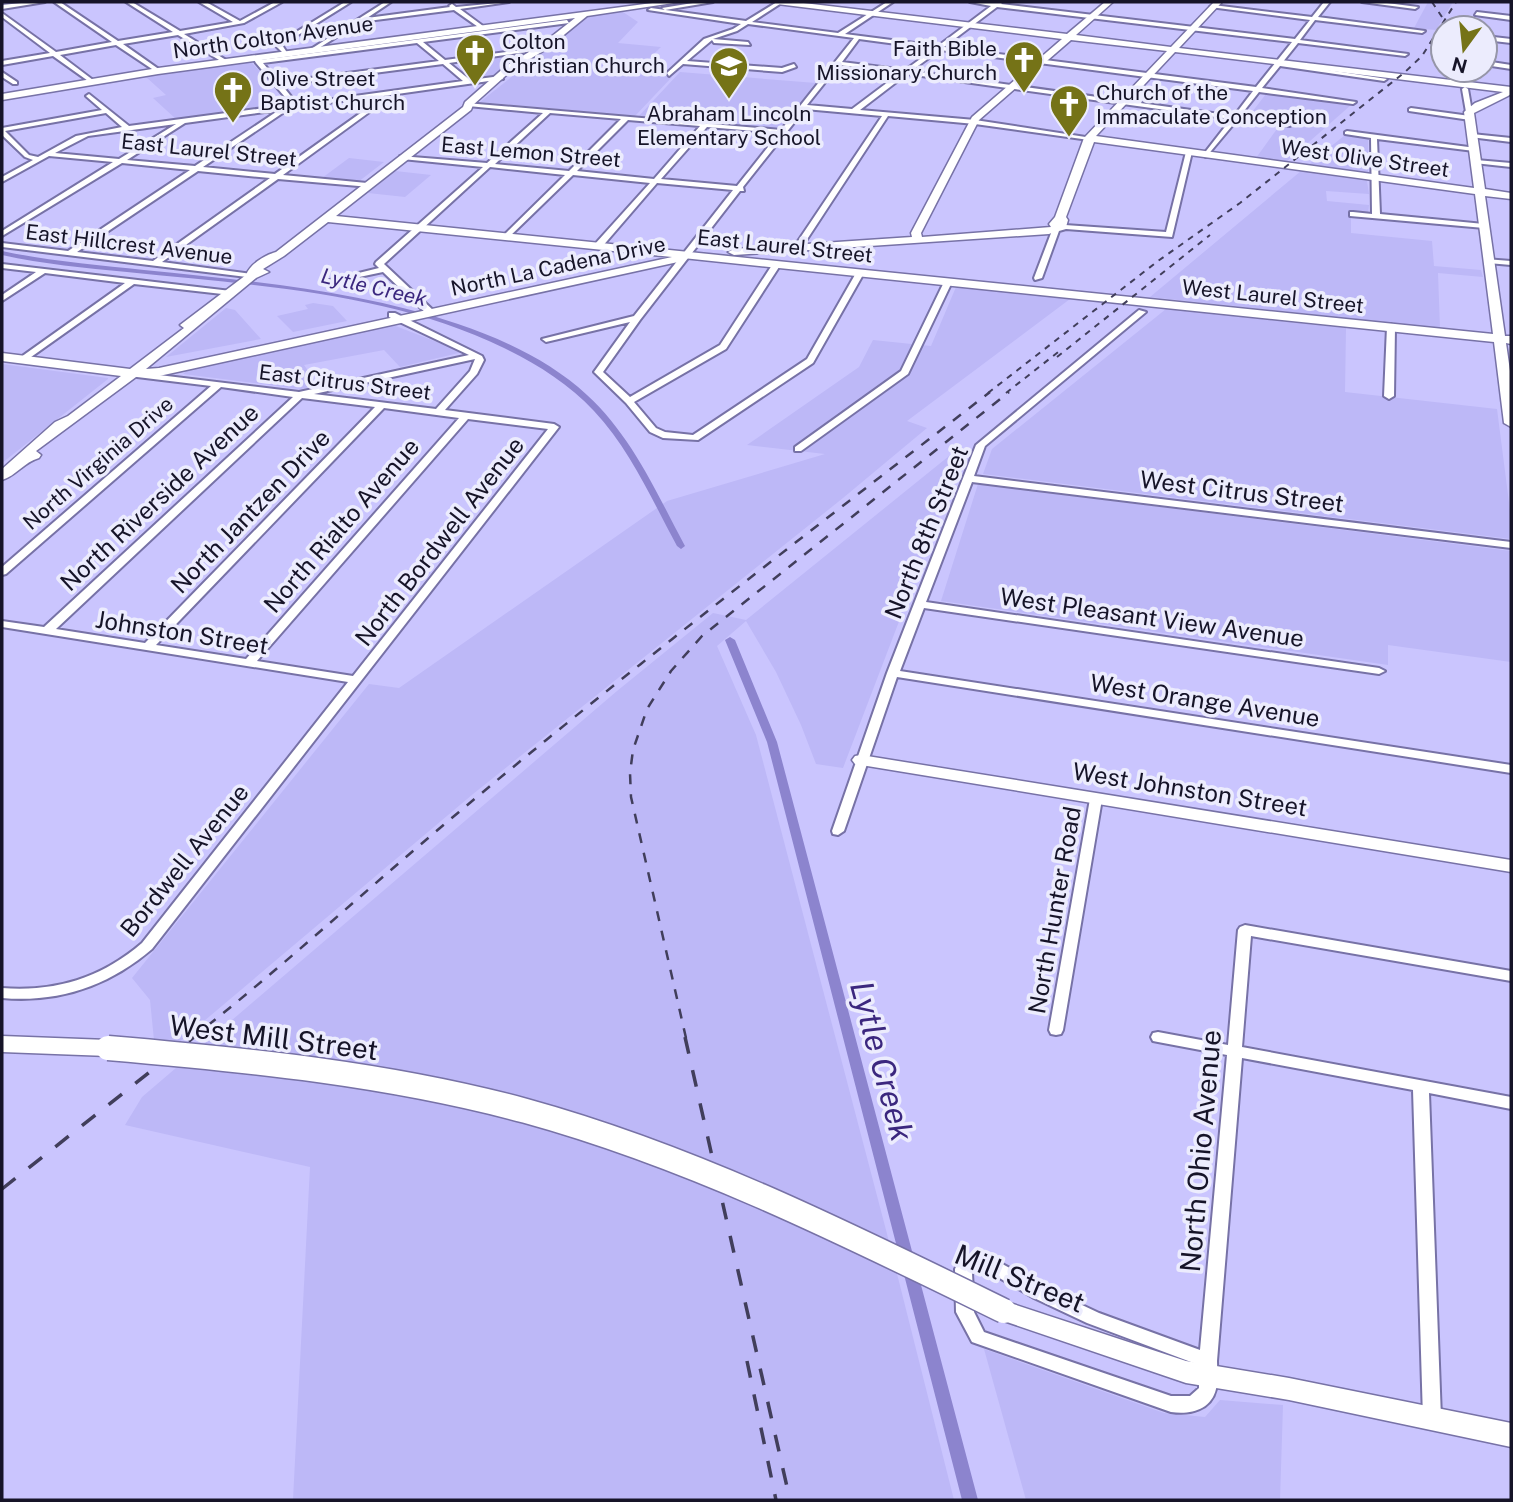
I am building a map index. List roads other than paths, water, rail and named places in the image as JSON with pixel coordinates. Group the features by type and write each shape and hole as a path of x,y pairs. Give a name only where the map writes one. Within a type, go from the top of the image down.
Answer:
{"main road":[{"path":"538,49 539,45 567,22 582,14 593,2"},
{"path":"2,475 23,458 34,454 73,419 131,373 159,355 252,276 261,273 325,218 600,2"},
{"name":"North Colton Avenue","path":"2,97 224,61 256,60 314,49 676,2"},
{"path":"778,2 1278,64 1365,71 1485,88 1511,89"},
{"path":"917,237 975,122 1109,2"},
{"path":"990,231 1063,221 1089,138 1215,4"},
{"path":"1278,64 1381,71 1511,89"},
{"path":"1485,88 1496,93 1495,98"},
{"path":"1511,89 1473,107 1469,115 1488,261 1505,339 1511,423"},
{"name":"West Olive Street","path":"1089,138 1511,197"},
{"path":"325,218 598,246 645,255"},
{"name":"North La Cadena Drive","path":"917,237 1063,221"},
{"name":"North La Cadena Drive","path":"580,277 645,255 917,237 1063,221"},
{"name":"North La Cadena Drive","path":"734,256 799,245"},
{"name":"North La Cadena Drive","path":"131,373 153,366 238,351 580,277 660,263 688,254"},
{"name":"East Laurel Street","path":"688,254 734,256 777,264 1031,290"},
{"path":"660,263 671,265 677,270"},
{"name":"West Laurel Street","path":"1031,290 1505,339"},
{"name":"North La Cadena Drive","path":"131,373 176,373 238,351"},
{"path":"2,357 131,373"},
{"name":"West Johnston Street","path":"861,760 1511,866"},
{"name":"West Mill Street","path":"5,1046 108,1048 253,1061 340,1072 433,1089 526,1111"},
{"name":"Mill Street","path":"526,1111 600,1133 717,1175 857,1239 1004,1311 1186,1372 1207,1368 1511,1435"}],"street":[{"path":"2,7 42,2"},
{"path":"57,2 158,71"},
{"path":"130,2 224,61"},
{"path":"205,3 218,2"},
{"path":"2,63 238,22 279,2"},
{"path":"286,53 278,45 348,2"},
{"path":"314,49 388,2"},
{"path":"446,2 481,27"},
{"path":"357,20 506,2"},
{"path":"710,2 651,10 1353,102"},
{"path":"669,74 706,40 725,35 778,2"},
{"path":"839,35 890,2"},
{"path":"973,2 1405,54"},
{"path":"1206,155 1326,2"},
{"path":"1365,2 1416,5 1401,29"},
{"path":"205,3 238,22"},
{"path":"854,111 998,3"},
{"path":"1215,4 1422,31"},
{"path":"2,15 91,81"},
{"name":"North Colton Avenue","path":"256,60 567,22"},
{"path":"857,38 637,318 598,372 629,401 653,430 663,435 695,438 810,361 860,273"},
{"path":"706,40 748,44"},
{"path":"418,41 467,81"},
{"path":"277,84 538,49"},
{"path":"69,254 294,103 256,60"},
{"path":"681,62 782,70 794,66"},
{"path":"838,63 1288,125"},
{"path":"1278,64 1384,79"},
{"path":"2,74 15,83 2,85"},
{"path":"2,180 78,137 503,76"},
{"path":"1411,110 1469,115 1465,89"},
{"path":"89,96 128,129"},
{"path":"155,264 373,107 365,96"},
{"path":"468,104 785,132"},
{"path":"805,107 975,122 1089,138"},
{"path":"2,131 108,111"},
{"path":"425,310 379,264 549,111"},
{"path":"799,245 886,114"},
{"path":"508,236 626,118"},
{"path":"2,234 185,120"},
{"path":"598,246 705,125"},
{"path":"2,131 27,156 39,159"},
{"path":"1347,133 1474,149"},
{"path":"1374,136 1377,216"},
{"path":"1472,136 1511,140"},
{"path":"1038,278 1063,221 1169,234 1189,152"},
{"name":"East Laurel Street","path":"48,154 367,185"},
{"name":"East Lemon Street","path":"402,157 741,189"},
{"path":"1476,162 1511,165"},
{"path":"1353,214 1484,226"},
{"name":"East Hillcrest Avenue","path":"2,245 252,276"},
{"path":"1488,261 1511,263"},
{"path":"629,401 723,347 777,264"},
{"name":"East Hillcrest Avenue","path":"2,267 132,282 235,290"},
{"path":"326,282 384,270"},
{"path":"2,299 42,272"},
{"path":"24,359 132,282"},
{"path":"798,449 905,372 948,282"},
{"name":"North 8th Street","path":"838,831 893,673 981,445 1142,312"},
{"path":"400,316 478,355 480,360 474,372 439,412"},
{"path":"546,339 637,318"},
{"path":"1389,396 1391,327"},
{"path":"301,394 478,355"},
{"name":"East Citrus Street","path":"176,373 219,384 554,427"},
{"name":"North Virginia Drive","path":"2,572 219,384"},
{"name":"North Riverside Avenue","path":"47,631 301,394"},
{"name":"North Jantzen Drive","path":"146,648 383,404"},
{"name":"North Rialto Avenue","path":"248,664 467,415"},
{"name":"North Bordwell Avenue","path":"357,680 554,427"},
{"name":"West Citrus Street","path":"967,478 1511,545"},
{"name":"West Pleasant View Avenue","path":"920,604 1379,671"},
{"name":"Johnston Street","path":"2,624 357,680"},
{"name":"West Orange Avenue","path":"893,673 1511,769"},
{"name":"Bordwell Avenue","path":"2,993 22,996 56,992 112,973 133,959 154,937 357,680"},
{"name":"North Hunter Road","path":"1056,1030 1096,799"},
{"path":"1245,930 1511,976"},
{"name":"North Ohio Avenue","path":"1207,1368 1245,930"},
{"path":"1158,1037 1511,1103"},
{"path":"1422,1086 1432,1418"},
{"path":"977,1262 986,1262 1040,1293 1207,1368 1208,1388 1205,1396 1199,1402 1183,1406 978,1337 965,1312 962,1269 977,1262"}],"waterway":[{"name":"Lytle Creek","path":"2,253 59,263 299,289 424,315 483,335 536,361 583,395 599,411 638,466 681,546"},
{"name":"Lytle Creek","path":"730,640 772,742 970,1500"}],"railway":[{"path":"1432,2 1440,14"},
{"path":"1448,14 1456,2"},
{"path":"988,393 1158,261 1240,203 1405,72 1422,56 1429,45"},
{"path":"1057,357 1210,235"},
{"path":"1006,393 1062,349"},
{"path":"192,1038 590,705 990,392"},
{"path":"686,1038 631,797 633,750 647,709 671,671 702,636 1009,392"},
{"path":"2,1189 194,1037"},
{"path":"685,1037 790,1500"},
{"path":"747,1361 776,1500"}],"place":[{"name":"Colton Christian Church","path":"475,87"},
{"name":"Faith Bible Missionary Church","path":"1024,94"},
{"name":"Abraham Lincoln Elementary School","path":"729,100"},
{"name":"Olive Street Baptist Church","path":"233,124"},
{"name":"Church of the Immaculate Conception","path":"1069,138"}]}
